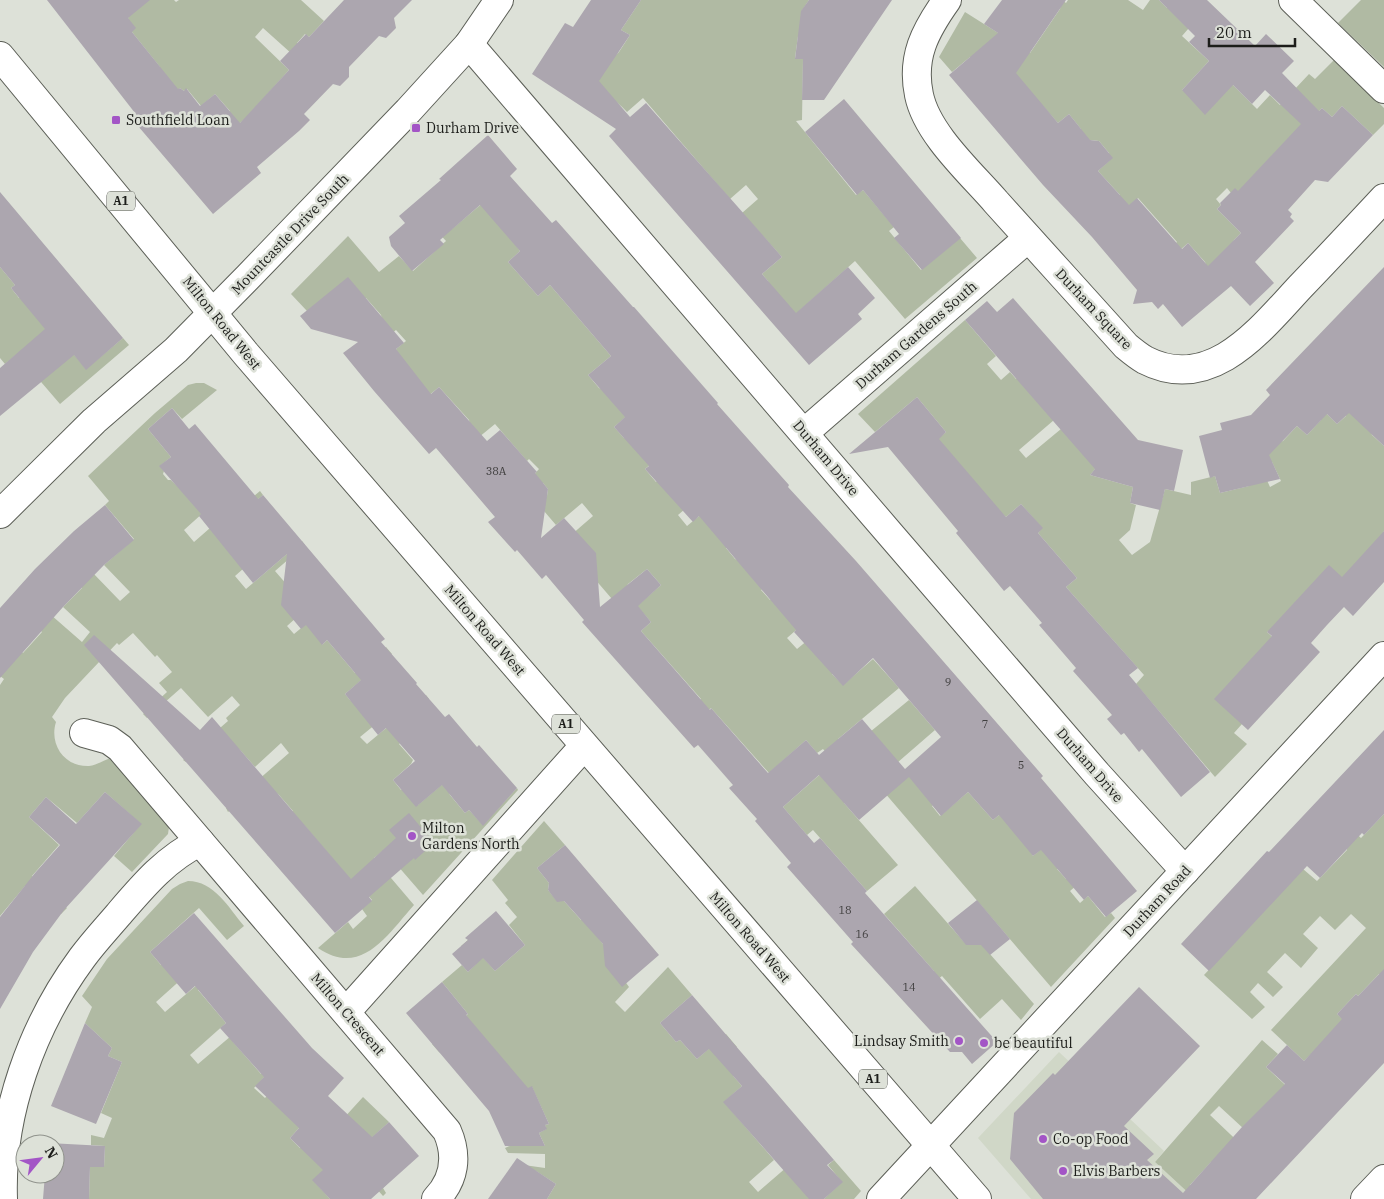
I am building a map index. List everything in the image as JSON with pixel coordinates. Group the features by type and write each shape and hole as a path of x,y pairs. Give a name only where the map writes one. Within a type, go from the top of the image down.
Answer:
{"street":[{"name":"Mountcastle Drive South","path":"0,514 94,421 176,350 213,314 408,111 469,44 499,0"},
{"name":"Durham Square","path":"946,0 924,38 918,54 916,73 919,96 925,113 936,132 1028,238 1126,346 1143,359 1176,369 1190,369 1220,361 1234,353 1254,336 1384,198"},
{"path":"1293,0 1384,89"},
{"name":"Durham Drive","path":"469,44 1084,759 1185,872"},
{"name":"Milton Road West","path":"0,56 213,314 977,1199"},
{"name":"Durham Gardens South","path":"804,433 1028,238"},
{"name":"Durham Road","path":"882,1199 1384,656"},
{"name":"Milton Crescent","path":"84,733 109,740 120,748 447,1131 452,1142 454,1164 452,1175 443,1192 436,1199"},
{"path":"346,1012 584,746"},
{"path":"3,1199 4,1161 13,1106 29,1056 57,996 82,958 145,884 176,856 200,842"},
{"path":"1365,1199 1384,1179"}],"shaded area":[{"path":"135,0 174,0 176,2 179,0 301,0 324,21 309,37 305,34 297,43 300,46 292,54 263,28 255,37 289,70 246,118 180,173 230,111 215,94 201,106 187,89 184,91 180,88 156,108 160,67 132,32 128,18"},
{"path":"641,0 809,0 801,12 810,19 798,36 795,58 803,59 802,120 796,121 856,195 863,190 894,227 889,231 921,270 960,238 977,258 905,319 855,261 779,329 768,281 762,274 782,257 742,213 758,199 746,185 730,199 643,98 627,112 607,96 584,85 619,52 630,35 621,30"},
{"path":"1062,0 1066,3 1068,0 1128,0 1143,10 1150,0 1159,0 1167,8 1174,2 1195,21 1182,36 1209,61 1182,90 1233,85 1257,109 1270,95 1280,105 1309,74 1315,79 1334,60 1384,108 1384,124 1373,135 1342,106 1332,117 1322,108 1240,193 1231,193 1227,188 1216,199 1221,205 1217,209 1241,233 1234,240 1216,294 1205,262 1188,243 1179,251 1174,245 1177,242 1138,198 1116,217 1120,195 1098,171 1110,160 1109,153 1099,141 1091,140 1070,159 1071,138 1081,129 1069,114 1058,123 1042,105 970,57 952,72 939,57 965,12 1030,53 1060,9"},
{"path":"1361,0 1384,0 1384,67 1338,23"},
{"path":"485,201 520,251 508,262 538,296 550,285 611,356 588,375 599,388 638,406 614,427 624,438 671,447 645,469 656,482 692,450 699,497 678,515 687,526 728,492 755,522 726,548 735,559 777,575 761,590 770,600 799,574 811,617 787,638 797,649 837,616 832,674 843,685 873,659 899,688 838,739 848,750 909,700 935,730 875,782 871,778 844,803 898,865 867,891 813,830 807,835 783,807 834,762 823,749 817,753 806,740 769,773 711,708 699,719 690,710 701,699 641,631 651,622 637,606 661,585 647,569 628,584 618,606 563,542 593,516 582,503 556,525 538,504 547,496 548,489 543,483 536,482 524,486 539,469 529,459 527,461 495,424 473,442 469,420 439,387 414,408 396,349 406,341 396,330 386,338 381,315 366,298 307,311 291,294 348,236 379,272 399,256 413,271 446,241 426,219 452,229"},
{"path":"0,267 15,285 11,288 19,298 24,294 86,369 123,338 129,345 60,404 17,354 5,364 0,358"},
{"path":"965,320 996,356 987,364 1001,380 1010,372 1016,379 1018,377 1054,420 1019,450 1026,458 1061,429 1096,468 1090,475 1133,487 1130,503 1136,505 1130,530 1119,540 1132,555 1150,542 1165,489 1191,495 1191,482 1215,476 1220,493 1249,486 1266,446 1283,441 1297,426 1307,435 1321,420 1312,411 1318,405 1337,424 1346,416 1350,365 1372,435 1384,446 1384,531 1362,575 1267,632 1286,649 1242,724 1234,733 1247,744 1215,777 1136,684 1144,675 1066,587 1077,578 1038,533 1042,528 1021,504 1006,517 926,449 946,432 917,397 875,432 858,414","holes":["1272,462 1281,481 1270,487 1261,467"]},
{"path":"204,383 217,390 182,419 172,408 148,429 171,457 160,466 164,471 163,474 204,512 184,530 194,542 218,521 221,524 260,491 263,495 232,521 260,554 235,576 246,589 302,541 305,545 275,571 307,608 287,626 294,634 341,595 322,645 327,640 355,673 386,647 392,654 345,694 350,700 382,719 360,737 367,744 426,695 429,699 403,721 413,732 399,744 413,760 393,780 401,790 404,789 418,805 445,782 450,795 465,813 469,810 483,825 517,788 518,790 423,895 384,850 374,858 414,905 384,939 373,949 361,955 348,958 334,956 318,948 348,922 353,929 367,916 362,909 372,900 358,884 356,886 304,825 268,856 266,853 272,830 293,811 279,795 262,782 228,812 226,808 289,753 281,743 255,767 241,751 220,733 186,762 183,760 228,721 226,718 240,705 232,696 208,717 181,688 147,718 143,714 167,692 159,683 172,672 133,633 119,645 117,643 65,698 52,717 56,722 55,738 60,753 72,763 89,766 111,758 169,827 168,834 132,872 114,856 141,824 105,792 77,823 46,797 29,817 59,845 32,876 67,908 61,914 25,886 0,916 0,685 4,679 0,676 4,635 23,653 42,632 36,626 19,587 82,642 90,632 63,607 82,588 77,582 63,542 120,601 130,592 104,565 134,539 105,505 109,501 88,476 155,413 188,385"},
{"path":"908,770 971,772 932,806 940,816 968,792 993,820 1005,810 1033,856 1050,842 1067,860 1057,869 1066,879 1083,880 1070,891 1080,903 1088,896 1105,917 1111,913 1115,918 1051,987 884,792"},
{"path":"1384,814 1384,978 1379,974 1358,996 1356,994 1337,1014 1344,1020 1304,1061 1271,1030 1366,928 1351,914 1335,930 1320,916 1303,934 1318,948 1301,968 1285,953 1267,972 1283,987 1273,997 1258,983 1250,992 1265,1007 1252,1019 1204,975 1303,869 1317,881 1347,850 1348,826 1361,838"},
{"path":"544,821 565,845 537,868 549,883 548,890 557,901 564,901 581,920 609,897 625,916 599,939 612,955 629,987 615,1002 625,1012 668,967 692,995 660,1023 676,1042 680,1040 697,1059 726,1034 737,1047 723,1058 734,1077 742,1086 724,1102 774,1160 749,1182 758,1192 817,1141 809,1199 547,1199 556,1184 536,1171 524,1169 524,1165 545,1168 545,1154 508,1153 505,1148 519,1142 521,1146 545,1146 539,1133 546,1129 545,1125 549,1124 532,1087 506,1098 439,1052 432,1044 468,1014 442,982 462,965 468,972 476,964 461,946 468,940 495,971 525,945 509,925 517,917 505,903 508,900 492,880"},
{"path":"188,881 197,882 213,890 244,926 227,940 199,908 150,952 161,965 170,957 185,976 156,1002 165,1012 231,956 234,960 198,990 226,1023 190,1055 198,1064 271,1002 233,1042 261,1074 269,1072 254,1088 265,1098 310,1047 316,1109 290,1138 300,1148 323,1122 332,1131 363,1097 389,1122 357,1151 387,1184 383,1188 386,1193 383,1196 352,1161 313,1180 330,1199 89,1199 90,1167 104,1167 105,1146 91,1145 91,1135 104,1138 112,1118 101,1113 122,1062 108,1056 112,1048 85,1023 92,1007 82,996 107,959 172,889"},
{"path":"915,886 965,943 974,936 1034,1004 1021,1020 1002,999 980,1019 942,976 923,992 934,971 884,914"},
{"path":"1262,1040 1278,1054 1266,1067 1296,1095 1244,1129 1219,1106 1210,1115 1270,1172 1211,1162 1190,1185 1207,1199 1195,1199 1155,1162"},
{"path":"1059,1052 1164,1151 1155,1162 1195,1199 1031,1199 978,1138"},
{"path":"834,1160 861,1191 854,1199 824,1199 842,1182 828,1165"}],"building":[{"path":"47,0 150,0 128,18 136,28 132,32 178,89 180,88 184,91 186,88 200,106 215,94 240,123 289,70 280,61 306,34 309,37 344,0 412,0 394,18 396,28 386,38 379,36 349,67 349,77 340,86 333,84 304,114 310,120 257,167 261,173 213,214 138,126 142,122"},
{"path":"591,0 641,0 621,30 630,35 599,81 630,117 646,103 782,257 762,274 796,313 848,267 875,298 858,314 862,319 809,365 609,136 616,129 532,74 565,23 573,27"},
{"path":"809,0 892,0 824,100 802,100 803,59 795,59 801,11"},
{"path":"1002,0 1066,0 1016,73 1058,123 1069,114 1090,140 1099,141 1113,158 1098,171 1129,205 1137,198 1182,249 1188,243 1208,266 1241,233 1217,209 1221,205 1220,203 1235,188 1238,191 1301,124 1265,90 1252,104 1233,85 1205,115 1182,90 1209,61 1189,42 1195,36 1159,0 1207,0 1255,46 1266,34 1294,61 1282,73 1319,111 1322,108 1332,117 1342,106 1373,135 1328,182 1315,180 1288,210 1292,214 1290,217 1294,221 1255,262 1274,283 1250,306 1231,286 1182,327 1163,304 1158,309 1152,302 1133,304 1137,290 1092,237 1043,185 949,75 998,33 984,24"},
{"path":"844,99 961,238 922,270 894,238 899,234 863,190 857,195 805,132"},
{"path":"488,135 517,169 510,176 552,223 556,220 634,307 789,485 788,487 856,561 1043,776 1041,778 1137,891 1106,917 1088,896 1084,900 1041,850 1033,856 999,815 993,820 968,792 941,816 909,777 859,820 819,775 783,807 814,843 820,838 867,891 865,893 997,1042 972,1064 962,1052 950,1052 851,944 853,942 787,867 791,863 755,821 757,819 729,788 733,785 698,745 694,748 582,622 584,620 546,575 542,579 517,550 515,552 488,522 495,517 436,448 429,454 374,391 343,353 358,342 311,329 300,316 348,277 404,343 396,349 431,394 439,387 487,441 500,430 537,472 535,473 548,489 541,538 564,518 596,553 600,607 647,569 661,585 638,606 651,622 641,631 768,773 806,740 819,755 862,719 905,769 941,737 873,658 843,686 794,632 796,630 699,516 693,522 645,469 649,466 614,427 625,417 588,375 611,356 550,285 538,296 508,262 520,251 480,205 440,240 444,244 412,271 391,246 389,237 405,223 399,216 441,180 439,179"},
{"path":"0,192 123,338 86,370 74,355 0,416 0,368 45,329 11,288 15,285 0,267"},
{"path":"1384,267 1384,446 1349,413 1337,424 1327,414 1307,435 1297,426 1269,455 1280,479 1220,493 1215,476 1210,478 1199,436 1222,430 1220,423 1251,415 1270,395 1266,390"},
{"path":"1013,298 1138,440 1183,450 1174,491 1165,489 1160,510 1130,503 1133,487 1090,475 1095,469 965,320 987,301 997,312"},
{"path":"917,397 946,432 939,439 1006,517 1021,504 1043,528 1038,533 1077,578 1066,587 1138,668 1129,675 1210,772 1181,797 1142,749 1139,752 1124,733 1121,735 1107,719 1112,715 1073,671 1076,668 1039,625 1042,623 1010,586 1004,591 956,533 958,531 888,447 849,454"},
{"path":"172,408 189,429 195,424 258,499 263,495 385,639 381,642 416,684 445,717 449,714 477,747 479,745 517,788 483,826 469,810 465,813 442,785 416,807 393,780 415,761 386,728 378,735 345,694 361,680 327,640 322,645 306,625 301,629 281,605 287,554 253,583 199,516 201,514 159,466 171,457 148,429"},
{"path":"105,505 134,540 104,565 63,607 0,678 0,608 35,569 74,531"},
{"path":"1384,531 1384,582 1353,616 1344,607 1327,625 1311,643 1320,652 1248,730 1214,699 1272,636 1267,632 1329,565 1342,577"},
{"path":"94,635 200,730 212,717 351,879 396,838 389,830 409,813 434,843 369,897 372,901 335,933 84,645"},
{"path":"1384,730 1384,814 1364,835 1362,833 1320,878 1307,866 1209,971 1181,944 1267,851 1269,852"},
{"path":"105,792 142,824 64,910 33,952 0,1009 0,917 60,845 29,817 46,797 76,824"},
{"path":"565,845 659,955 622,987 605,966 603,944 564,901 557,902 548,890 549,883 537,868"},
{"path":"977,900 1010,939 990,955 981,945 966,945 948,923"},
{"path":"496,911 525,945 495,971 483,958 468,972 452,954 468,940 465,938"},
{"path":"194,913 312,1048 344,1078 328,1096 372,1137 389,1122 419,1156 371,1199 330,1199 312,1180 323,1170 290,1138 299,1128 255,1086 264,1077 220,1028 226,1023 195,986 186,994 150,952"},
{"path":"1384,969 1384,1063 1256,1199 1043,1199 1010,1159 1014,1113 1053,1073 1055,1075 1139,987 1200,1046 1124,1126 1154,1154 1147,1160 1183,1193 1242,1127 1285,1084 1266,1067 1287,1045 1304,1061 1342,1019 1337,1014 1356,994 1358,996"},
{"path":"442,982 468,1014 466,1015 528,1088 532,1086 549,1124 545,1125 547,1129 539,1133 545,1146 505,1146 489,1111 406,1013"},
{"path":"692,995 834,1160 827,1165 843,1182 824,1199 809,1199 723,1102 742,1086 709,1049 697,1059 680,1040 676,1042 660,1023"},
{"path":"85,1023 112,1048 108,1056 122,1062 96,1124 51,1106"},
{"path":"65,1144 105,1146 104,1167 90,1167 89,1199 43,1199 44,1184 65,1184"},
{"path":"517,1158 556,1184 547,1199 488,1199"}],"place":[{"name":"Southfield Loan","path":"116,120"},
{"name":"Durham Drive","path":"416,128"},
{"name":"Milton Gardens North","path":"412,836"},
{"name":"Lindsay Smith","path":"959,1041"},
{"name":"be beautiful","path":"984,1043"},
{"name":"Co-op Food","path":"1043,1139"},
{"name":"Elvis Barbers","path":"1063,1171"}]}
